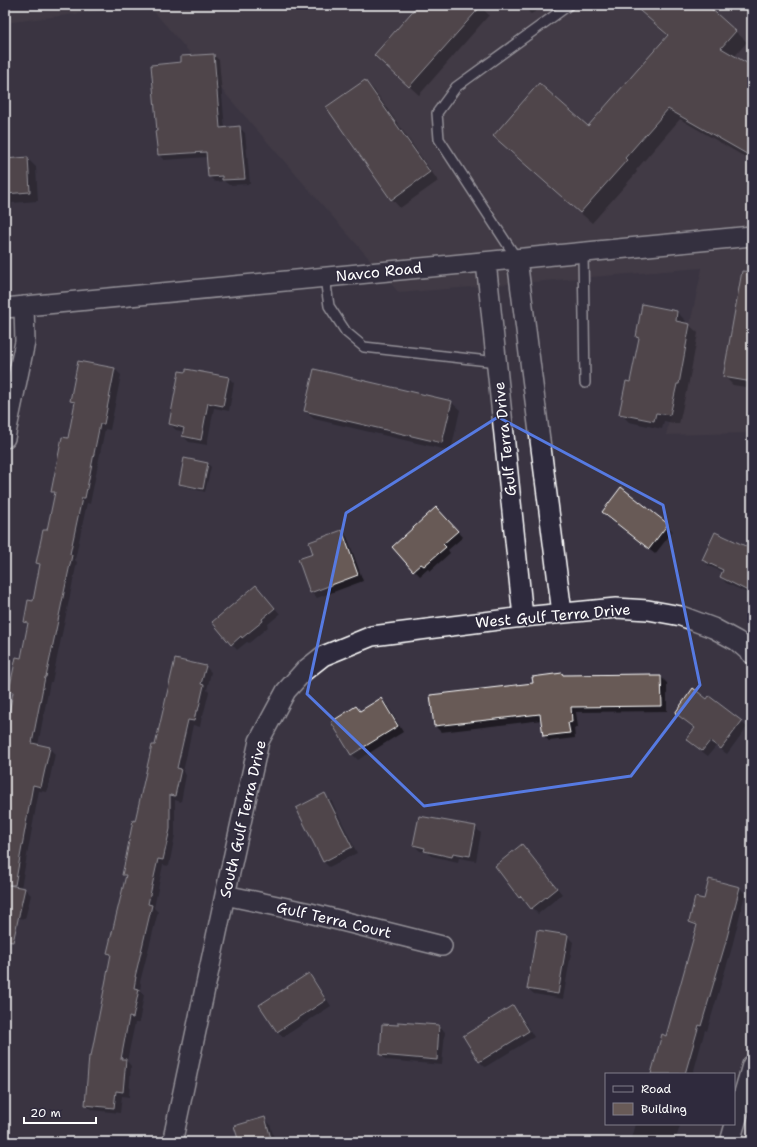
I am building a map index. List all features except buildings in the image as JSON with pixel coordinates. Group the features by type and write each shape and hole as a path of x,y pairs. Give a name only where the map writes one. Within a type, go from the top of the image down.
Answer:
{"street":[{"name":"Navco Road","path":"5,308 752,236"},
{"path":"517,259 562,613"},
{"name":"Gulf Terra Drive","path":"486,262 524,617"},
{"path":"5,438 25,342 24,306"},
{"name":"West Gulf Terra Drive","path":"462,625 616,608 648,610 680,616 713,628 737,641 752,654"},
{"name":"South Gulf Terra Drive","path":"175,1142 174,1134 259,741 286,691 304,671 323,656 372,636 462,625"},
{"name":"Gulf Terra Court","path":"225,896 310,913 442,946"},
{"path":"735,1124 752,1065"},
{"path":"730,1142 735,1125"}],"lane":[{"path":"517,259 440,139 437,113 456,87 569,5"},
{"path":"583,252 585,383"},
{"path":"325,278 329,306 346,332 364,347 496,362"}],"highlighted area":[{"path":"498,417 663,505 700,685 631,776 424,806 307,694 346,513"}],"shaded area":[{"path":"5,5 147,5 5,23"},
{"path":"148,5 752,5 752,433 666,435 702,268 399,293"}]}
